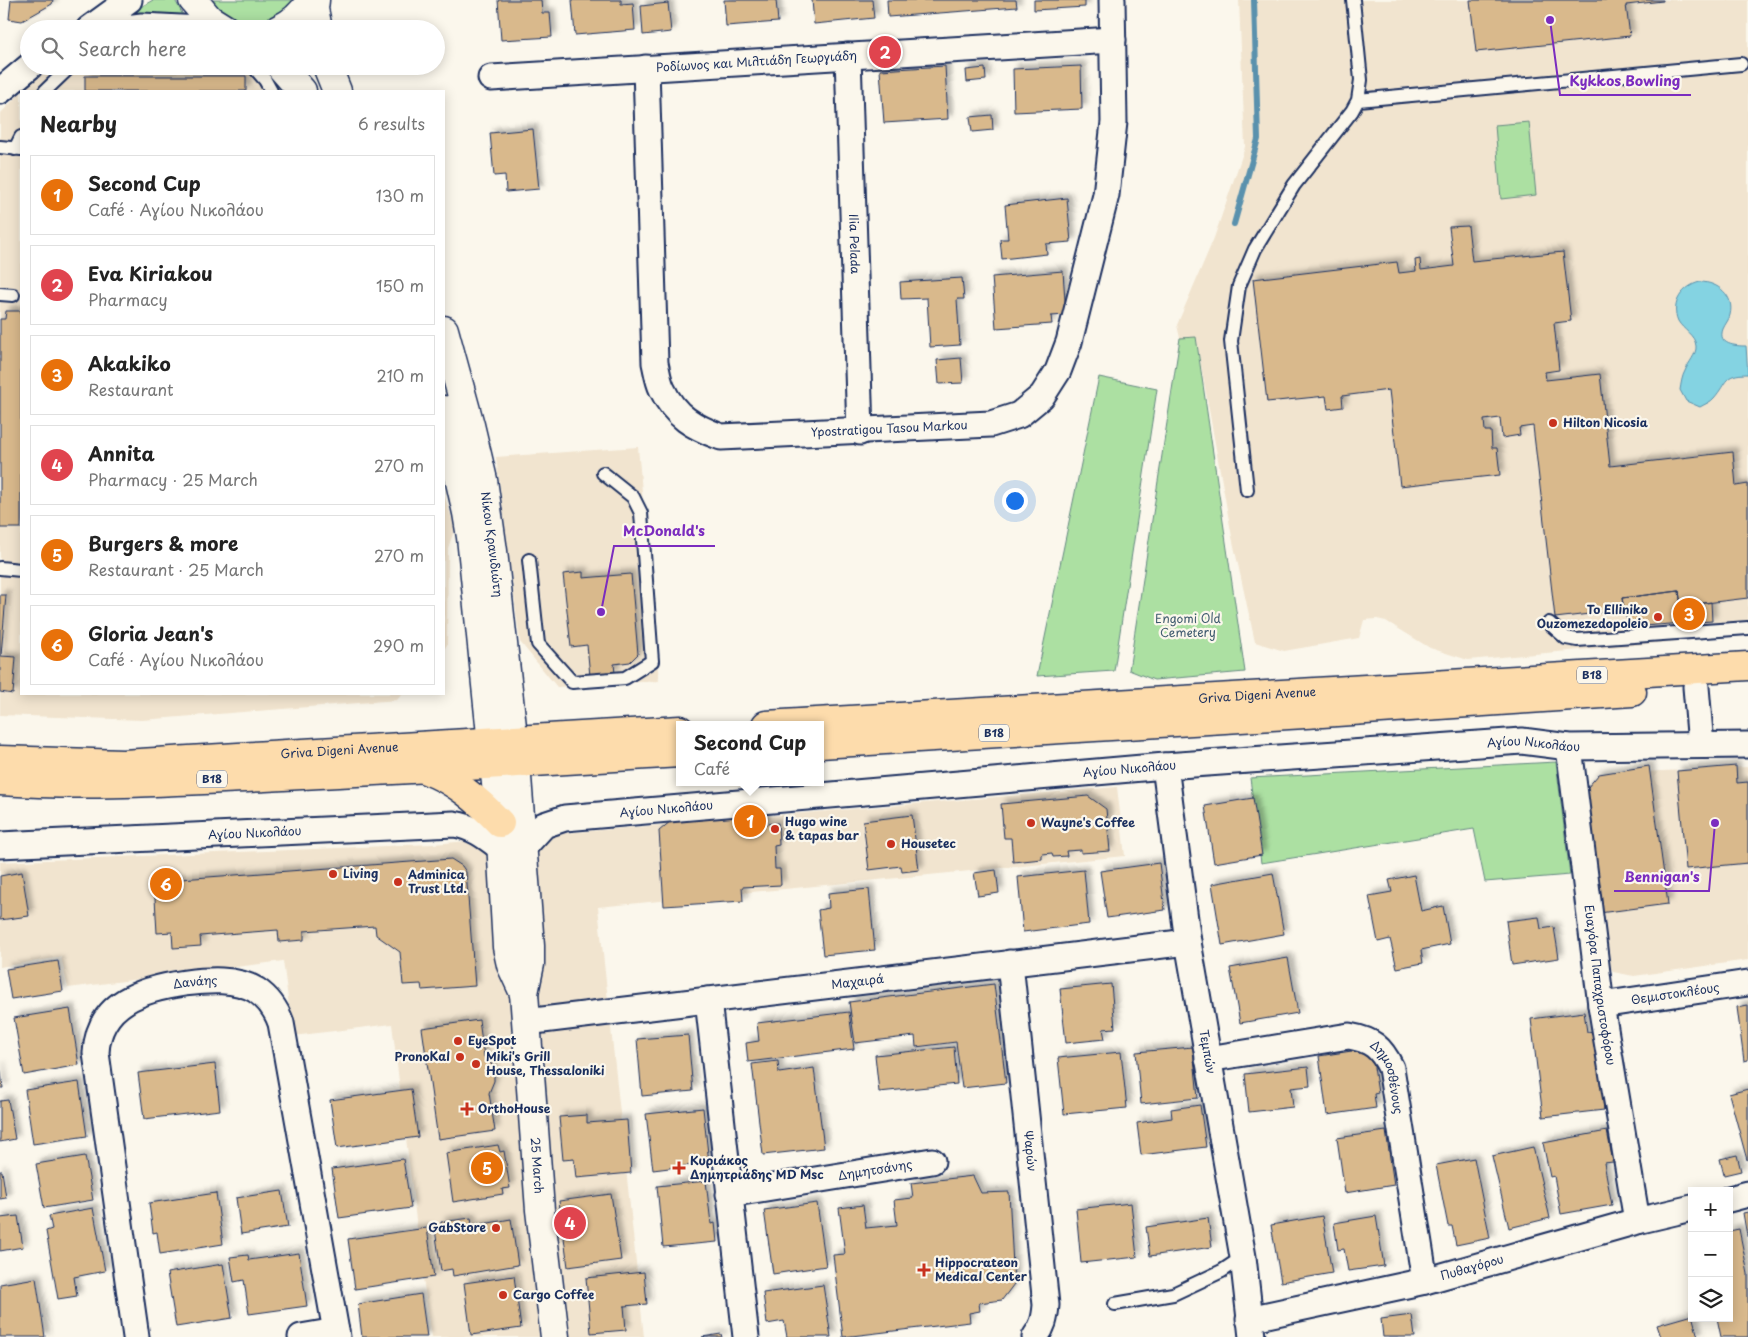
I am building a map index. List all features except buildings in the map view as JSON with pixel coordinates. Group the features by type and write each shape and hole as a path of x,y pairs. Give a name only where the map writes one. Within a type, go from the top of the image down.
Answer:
{"main road":[{"path":"193,0 211,20"},
{"path":"294,20 311,0"},
{"path":"315,0 314,9 316,20"},
{"path":"288,75 301,90"},
{"path":"331,75 337,90"},
{"name":"Νίκου Κρανιδιώτη","path":"445,334 483,480 493,551 503,753"},
{"name":"Νίκου Κρανιδιώτη","path":"445,414 467,513 503,753"},
{"name":"Griva Digeni Avenue","path":"824,722 1748,666"},
{"name":"Griva Digeni Avenue","path":"824,744 1322,714 1748,684"},
{"name":"Griva Digeni Avenue","path":"0,781 28,783 122,783 424,770 503,753 676,731"},
{"name":"Griva Digeni Avenue","path":"0,760 123,764 503,753 676,753"},
{"name":"25 March","path":"503,753 500,823 512,848"},
{"name":"25 March","path":"503,753 512,848 530,946 530,964 524,993 540,1210 555,1337"},
{"path":"424,770 441,776 470,794 500,823"}],"street":[{"path":"101,20 129,0"},
{"name":"Ypostratigou Tasou Markou","path":"646,68 655,363 661,388 676,411 696,427 721,437 860,432 991,424 1019,414 1042,396 1058,372 1069,342 1106,195 1114,122 1112,0"},
{"name":"Ροδίωνος και Μιλτιάδη Γεωργιάδη","path":"491,78 1113,40"},
{"name":"Ilia Pelada","path":"848,56 860,432"},
{"path":"2,86 20,73"},
{"path":"1696,687 1701,745"},
{"name":"Αγίου Νικολάου","path":"0,845 454,824 467,826 512,848 544,825 565,818 1165,766 1522,741 1570,747 1748,745"},
{"name":"Ευαγόρα Παπαχριστοφόρου","path":"1570,747 1601,1005 1637,1221"},
{"name":"Τεμπών","path":"1165,766 1188,942 1243,1257 1251,1328"},
{"name":"Μαχαιρά","path":"526,1022 1188,942"},
{"name":"Ψαρών","path":"1010,963 1046,1305 1045,1318 1035,1337"},
{"name":"Δανάης","path":"136,1337 96,1053 98,1037 106,1019 117,1007 131,997 160,987 213,980 230,981 255,990 272,1004 281,1023 337,1334"},
{"name":"Θεμιστοκλέους","path":"1601,1005 1748,983"},
{"path":"708,1000 746,1337"},
{"name":"Δημοσθένους","path":"1208,1059 1349,1036 1363,1038 1375,1045 1385,1055 1390,1068 1425,1281"},
{"name":"Δημητσάνης","path":"729,1194 932,1161"},
{"path":"1733,1197 1748,1194"},
{"name":"Πυθαγόρου","path":"1251,1328 1637,1221 1688,1209"},
{"path":"300,1337 337,1334"}],"lane":[{"path":"1247,490 1231,341 1239,286 1255,249 1294,184 1358,100 1361,80 1353,0"},
{"path":"1358,100 1742,64"},
{"path":"46,90 62,75"},
{"path":"261,75 270,90"},
{"path":"0,147 18,149"},
{"path":"529,560 538,644 572,682 625,678 652,662 641,513 633,496 603,473"},
{"path":"0,568 20,570"},
{"path":"1549,623 1566,638 1577,640 1748,628"},
{"path":"1115,1304 1173,1294 1222,1271 1243,1257"}],"shaded area":[{"path":"1239,0 1748,0 1748,635 1468,660 1430,648 1386,621 1377,619 1364,620 1359,638 1284,651 1255,642 1232,537 1196,338 1180,338 1177,325 1214,238 1245,147"},
{"path":"274,75 282,90 23,90 37,76"},
{"path":"20,93 20,695 401,695 397,700 142,720 0,715 0,114"},
{"path":"638,447 659,681 557,687 520,642 496,457"},
{"path":"445,497 455,528 448,548 447,645 445,648"},
{"path":"1748,767 1748,960 1634,976 1613,972 1601,951 1582,794 1599,774"},
{"path":"1117,787 1125,856 598,907 644,1337 432,1337 392,1024 293,1036 283,961 68,988 61,957 0,967 0,862 433,844"}],"green space":[{"path":"153,0 175,0 184,17 133,20 118,20"},
{"path":"205,0 300,0 287,14 274,20 231,20 223,17"},
{"path":"1529,122 1536,195 1501,199 1495,125"},
{"name":"Engomi Old Cemetery","path":"1196,337 1245,672 1154,680 1129,670 1180,338"},
{"path":"1099,377 1157,389 1114,671 1037,676"},
{"path":"1556,762 1570,875 1485,882 1474,829 1261,863 1250,778"}],"water":[{"path":"1700,282 1719,287 1727,296 1731,308 1723,329 1723,338 1728,344 1746,346 1748,374 1730,377 1710,402 1700,407 1686,401 1680,390 1683,375 1694,355 1696,346 1691,336 1678,321 1676,308 1683,291"}],"waterway":[{"path":"1234,224 1258,139 1254,0"}],"place":[{"name":"Kykkos Bowling","path":"1550,20"},
{"name":"Eva Kiriakou","path":"885,52"},
{"name":"Hilton Nicosia","path":"1553,423"},
{"name":"McDonald's","path":"601,612"},
{"name":"Akakiko","path":"1689,614"},
{"name":"To Elliniko Ouzomezedopoleio","path":"1658,617"},
{"name":"Second Cup","path":"750,821"},
{"name":"Wayne's Coffee","path":"1031,823"},
{"name":"Bennigan's","path":"1715,823"},
{"name":"Hugo wine & tapas bar","path":"775,829"},
{"name":"Housetec","path":"891,844"},
{"name":"Living","path":"333,874"},
{"name":"Adminica Trust Ltd.","path":"398,882"},
{"name":"Gloria Jean's","path":"166,884"},
{"name":"EyeSpot","path":"458,1041"},
{"name":"PronoKal","path":"460,1057"},
{"name":"Miki's Grill House, Thessaloniki","path":"476,1064"},
{"name":"OrthoHouse","path":"467,1109"},
{"name":"Burgers & more","path":"487,1168"},
{"name":"Κυριάκος Δημητριάδης MD Msc","path":"679,1168"},
{"name":"Annita","path":"570,1223"},
{"name":"GabStore","path":"496,1228"},
{"name":"Hippocrateon Medical Center","path":"924,1270"},
{"name":"Cargo Coffee","path":"503,1295"}]}
